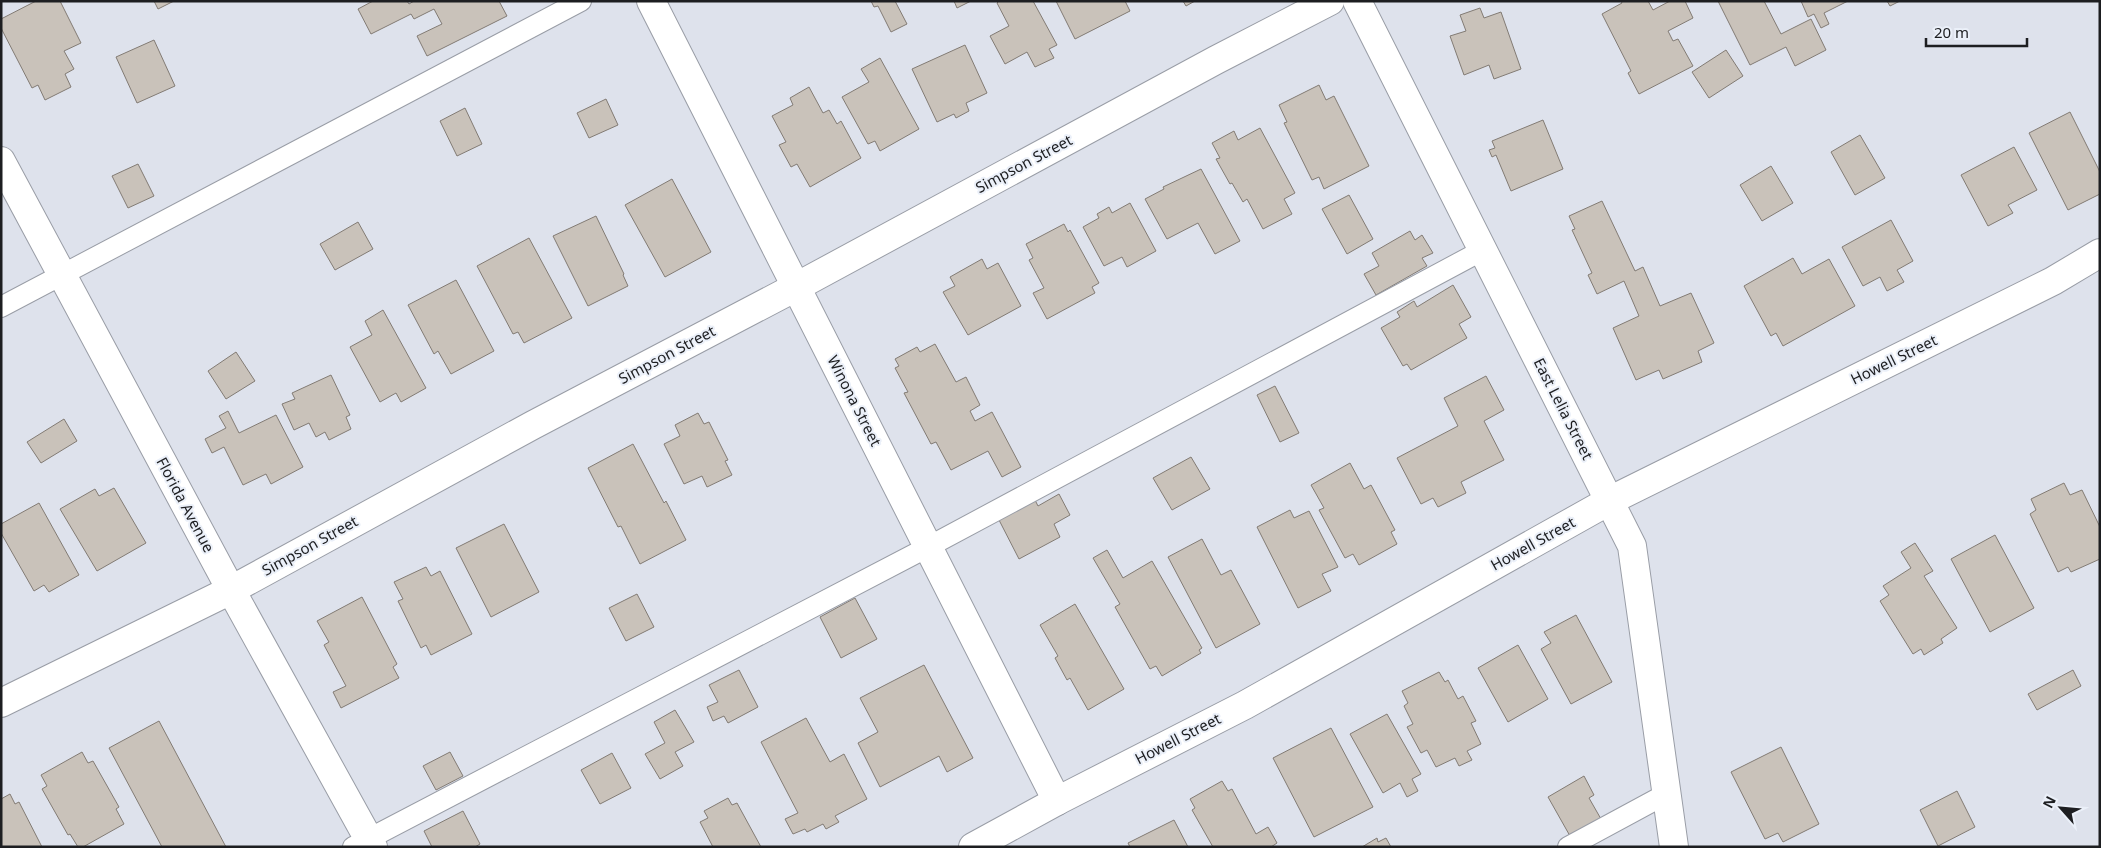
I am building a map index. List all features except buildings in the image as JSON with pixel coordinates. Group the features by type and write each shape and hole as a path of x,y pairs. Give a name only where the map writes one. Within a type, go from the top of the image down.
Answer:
{"street":[{"name":"Winona Street","path":"651,1 1057,801"},
{"name":"Simpson Street","path":"1,703 231,590 533,425 796,287 1216,60 1330,1"},
{"name":"East Lelia Street","path":"1357,1 1632,546 1668,793 1674,847"},
{"name":"Florida Avenue","path":"1,161 365,844"},
{"name":"Howell Street","path":"973,847 1057,801 1245,705 1609,501 2053,281 2100,253"}],"lane":[{"path":"1,307 581,1"},
{"path":"365,844 928,547 1483,250"},
{"path":"1568,847 1668,793"}]}
